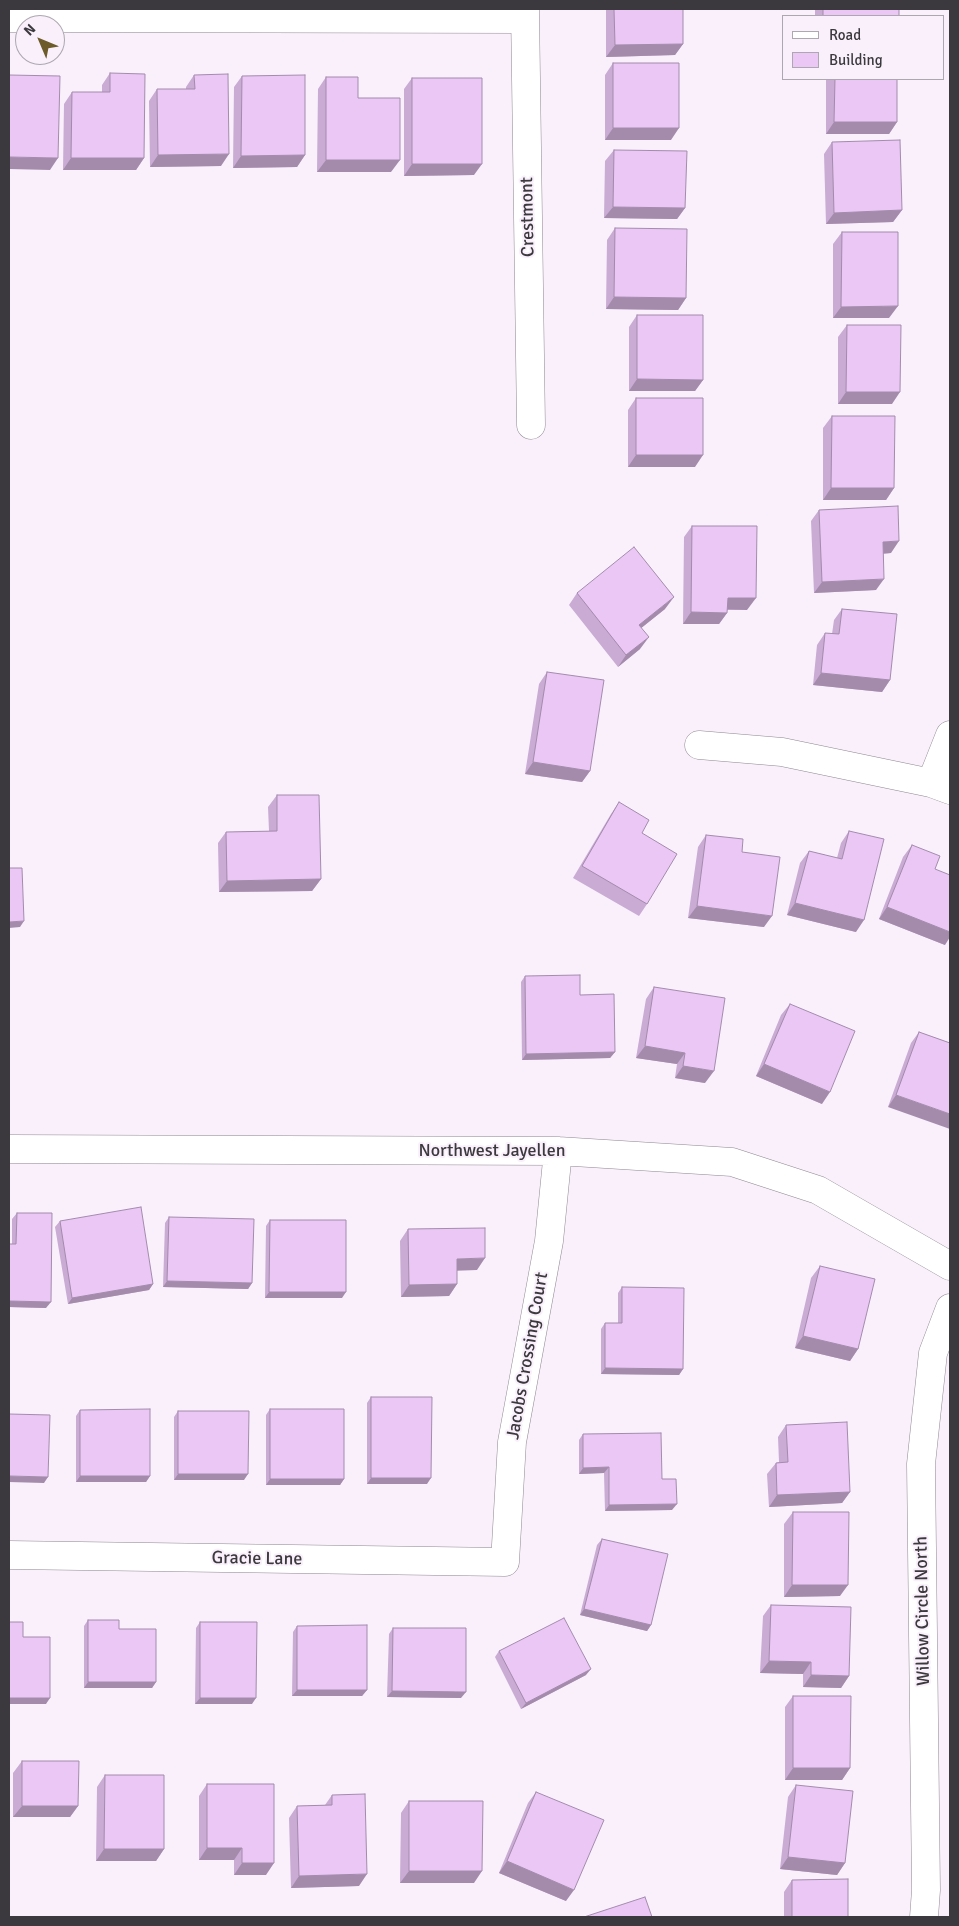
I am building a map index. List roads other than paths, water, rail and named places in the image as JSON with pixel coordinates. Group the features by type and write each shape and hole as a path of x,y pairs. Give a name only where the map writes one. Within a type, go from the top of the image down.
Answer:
{"street":[{"path":"9,18 525,14"},
{"name":"Crestmont","path":"525,14 531,425"},
{"path":"699,745 782,752 941,786 950,735"},
{"name":"Northwest Jayellen","path":"9,1149 558,1151 732,1162 818,1190 950,1266"},
{"name":"Jacobs Crossing Court","path":"505,1562 512,1442 548,1241 558,1151"},
{"name":"Willow Circle North","path":"924,1917 926,1880 921,1464 933,1353 950,1308"},
{"name":"Gracie Lane","path":"9,1555 505,1562"}]}
